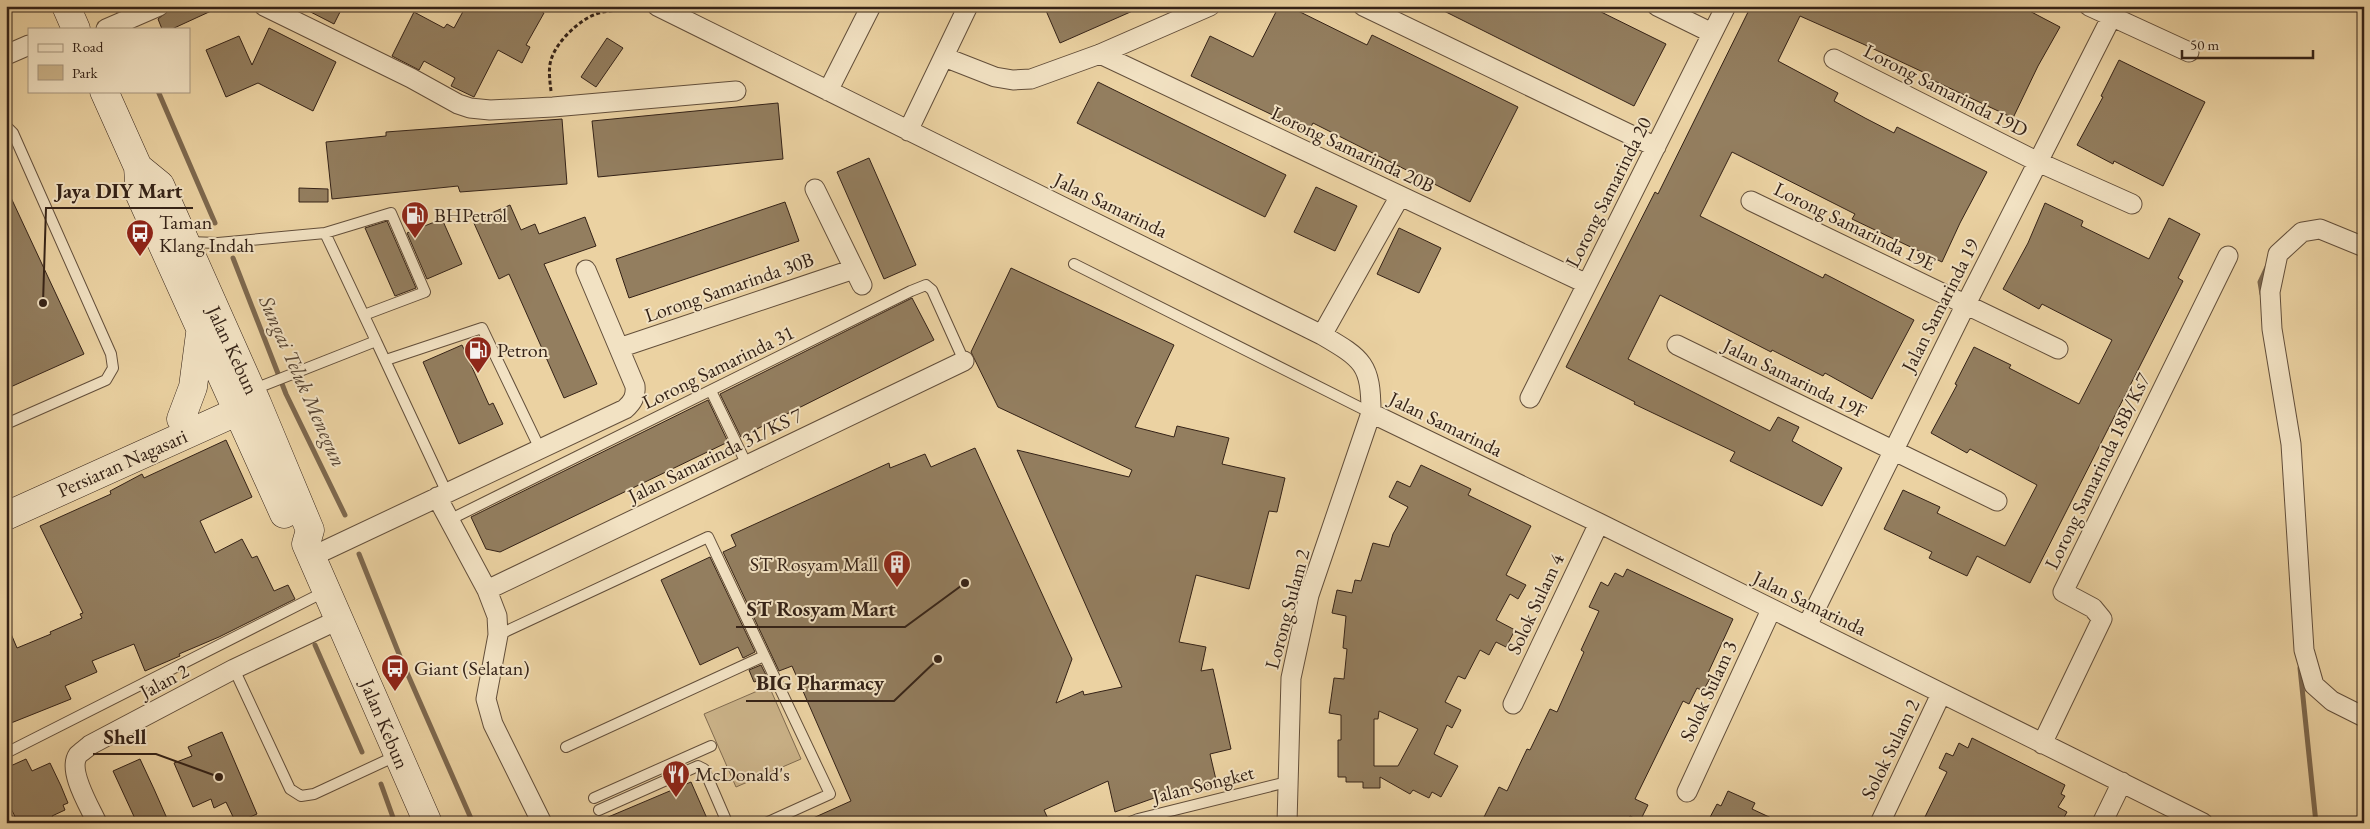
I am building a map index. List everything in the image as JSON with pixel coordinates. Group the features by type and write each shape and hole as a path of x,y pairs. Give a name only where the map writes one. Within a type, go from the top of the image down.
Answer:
{"main road":[{"name":"Jalan Kebun","path":"104,92 138,167 140,195 201,326 253,395 262,465 295,538 309,550 428,823"},
{"name":"Jalan Kebun","path":"138,167 160,185 253,395 310,530 309,550"},
{"path":"201,326 193,387 185,426 240,442 262,465"},
{"name":"Persiaran Nagasari","path":"6,516 185,426 253,395"},
{"name":"Persiaran Nagasari","path":"6,495 185,426"}],"street":[{"path":"264,6 411,78 458,104 470,108 490,110 553,107 736,91"},
{"name":"Jalan Samarinda","path":"657,6 834,80 908,131 1322,335 1346,349 1365,366 1371,387 1372,413 1599,523 2203,823"},
{"path":"834,80 871,6"},
{"path":"908,131 968,6"},
{"path":"944,57 995,77 1013,80 1031,79 1100,54 1210,6"},
{"path":"1362,6 1656,147"},
{"path":"1657,6 1712,33"},
{"name":"Lorong Samarinda 20","path":"1530,398 1726,6"},
{"path":"2089,6 2114,11 2189,52"},
{"name":"Jalan Samarinda 19","path":"1807,626 1892,451 2114,11"},
{"path":"6,55 28,45"},
{"name":"Lorong Samarinda 20B","path":"1100,54 1588,284"},
{"name":"Lorong Samarinda 19D","path":"1834,59 2038,162 2132,204"},
{"name":"Lorong Samarinda 30B","path":"619,348 858,277 815,189"},
{"path":"1322,335 1400,196"},
{"name":"Lorong Samarinda 19E","path":"1751,201 2058,349"},
{"path":"2364,246 2320,229 2302,232 2278,254 2270,292 2272,329 2291,444 2304,650 2314,685 2332,702 2364,717"},
{"name":"Lorong Samarinda 18B/Ks7","path":"2042,744 2102,619 2093,608 2063,592 2228,256"},
{"path":"309,550 442,495 625,409 634,398 635,386 586,270"},
{"name":"Jalan Samarinda 19F","path":"1677,345 1997,501"},
{"name":"Jalan Samarinda 31/KS 7","path":"486,590 964,361"},
{"name":"Lorong Sulam 2","path":"1287,823 1291,678 1307,605 1372,413"},
{"path":"442,495 449,520 506,631 486,699 493,724 542,823"},
{"name":"Solok Sulam 4","path":"1513,704 1599,523"},
{"name":"Solok Sulam 3","path":"1687,792 1771,610"},
{"name":"Jalan 2","path":"96,823 76,778 74,767 78,756 90,745 234,669 340,619"},
{"name":"Solok Sulam 2","path":"1880,823 1941,694"},
{"path":"2102,823 2122,782"}],"lane":[{"path":"6,126 13,133 111,354 113,368 106,380 6,424"},
{"path":"184,242 218,243 325,232 391,214 424,292 364,315"},
{"path":"325,232 386,360 442,495"},
{"path":"1074,264 1372,413"},
{"name":"Lorong Samarinda 31","path":"449,520 911,291 926,286 932,290 964,361"},
{"path":"386,360 482,328 540,449"},
{"path":"253,395 288,376 376,341"},
{"path":"711,391 747,465"},
{"path":"506,631 708,536 830,794 766,823"},
{"path":"6,753 327,590"},
{"path":"566,747 764,656"},
{"path":"234,669 290,789 301,796 314,794 398,755"},
{"path":"594,798 711,746"},
{"path":"599,810 698,766 704,769 726,820 725,823"},
{"name":"Jalan Songket","path":"1128,823 1138,818 1287,782"}],"path":[{"path":"553,107 550,60 562,41 588,16 601,12 621,10 626,6"}],"green space":[{"path":"769,686 801,759 736,787 704,714"}],"building":[{"path":"174,6 222,6 174,28 162,28 158,19"},
{"path":"299,6 343,6 334,24"},
{"path":"466,6 531,6 544,13 526,45 530,47 522,63 498,50 474,97 451,86 455,78 424,61 419,70 392,56 414,12 444,28 447,24 454,28"},
{"path":"1044,6 1144,6 1060,43"},
{"path":"1279,6 1288,6 1367,45 1372,35 1518,107 1470,202 1313,123 1308,132 1191,76 1210,36 1253,57"},
{"path":"1434,6 1589,6 1666,44 1634,106"},
{"path":"1751,6 2020,6 2060,27 2038,66 2013,118 1924,76 1925,73 1800,16 1778,61 1838,93 1834,101 1865,118 1894,133 1897,127 1987,172 1942,262 1852,219 1855,214 1732,152 1700,216 1823,278 1825,274 1914,320 1872,399 1825,373 1823,376 1772,350 1771,352 1660,295 1628,359 1770,431 1778,417 1799,427 1792,441 1842,468 1822,506 1730,461 1735,452 1634,404 1635,402 1566,367 1655,192 1658,194"},
{"path":"269,28 336,62 313,111 258,83 226,97 206,50 239,36 252,65"},
{"path":"607,38 623,48 596,87 581,77"},
{"path":"2119,60 2205,102 2163,186 2114,161 2113,164 2077,145 2103,97 2101,96"},
{"path":"1098,82 1286,175 1265,217 1077,123"},
{"path":"778,103 783,159 598,177 592,121"},
{"path":"562,119 567,184 460,192 458,186 332,199 326,142 386,136 386,132"},
{"path":"869,158 916,265 884,279 837,172"},
{"path":"6,187 84,354 6,389"},
{"path":"1316,187 1357,206 1335,251 1294,232"},
{"path":"299,188 328,189 328,202 299,202"},
{"path":"785,202 799,241 629,298 616,259"},
{"path":"2045,203 2083,221 2081,226 2149,259 2169,218 2200,234 2178,278 2183,281 2030,583 1977,556 1967,576 1929,558 1932,552 1884,529 1903,490 1940,507 1937,513 2005,546 2037,485 1970,449 1967,453 1931,433 1957,385 1955,384 1974,347 2011,365 2009,368 2079,404 2112,340 2042,304 2039,309 2003,289 2028,243"},
{"path":"510,205 521,230 535,224 539,234 585,217 596,246 544,264 597,384 564,398 509,274 499,279 473,221"},
{"path":"442,219 462,264 427,279 407,233"},
{"path":"387,221 416,288 395,296 365,228"},
{"path":"1399,228 1441,248 1419,293 1377,274"},
{"path":"1011,268 1174,345 1135,427 1174,437 1177,426 1229,438 1222,464 1285,478 1277,512 1269,511 1249,589 1196,575 1179,642 1206,647 1201,671 1213,669 1231,749 1210,754 1217,784 1171,792 1115,812 1108,781 1044,810 1050,823 802,823 851,801 792,666 779,671 723,552 736,546 731,535 889,463 890,468 925,454 931,467 975,448 1072,659 1056,703 1083,691 1084,695 1122,687 1017,450 1129,477 1132,470 998,407 971,352"},
{"path":"912,298 934,340 741,437 720,394"},
{"path":"462,345 489,405 493,403 503,424 459,444 423,362"},
{"path":"708,400 728,442 500,552 486,549 471,517"},
{"path":"226,440 252,497 200,521 215,553 242,539 252,558 257,556 274,591 288,585 295,599 219,637 179,654 180,656 145,671 134,644 92,661 97,672 65,686 71,699 6,725 6,622 17,648 51,634 50,632 82,618 80,614 83,613 40,526 111,494 110,491 142,474 144,478"},
{"path":"1421,465 1471,489 1468,495 1531,526 1506,575 1526,585 1518,599 1510,594 1496,620 1515,630 1506,647 1496,642 1489,655 1480,650 1465,679 1458,676 1445,702 1461,710 1452,728 1447,725 1434,754 1458,766 1441,797 1432,792 1429,798 1413,790 1410,794 1380,777 1380,788 1363,788 1363,782 1346,782 1346,777 1338,777 1338,740 1341,740 1341,715 1329,713 1334,678 1344,679 1347,649 1343,648 1346,616 1332,613 1337,590 1352,593 1355,580 1361,581 1373,543 1389,547 1393,534 1408,507 1389,497 1397,481 1410,487","holes":["1379,711 1418,729 1398,766 1374,766 1374,719 1378,719"]},
{"path":"710,557 755,652 743,658 738,647 700,665 661,580"},
{"path":"1627,569 1733,619 1708,673 1712,675 1703,691 1697,688 1689,704 1683,701 1635,799 1648,805 1640,821 1630,816 1627,823 1481,823 1499,787 1507,791 1527,749 1530,750 1550,709 1557,712 1584,652 1581,650 1599,611 1589,607 1601,582 1608,586 1615,573 1623,577"},
{"path":"761,665 767,677 754,682 749,670"},
{"path":"222,732 257,814 236,823 226,802 214,808 211,799 193,807 174,763 192,756 188,747"},
{"path":"1972,738 2065,785 2061,794 2065,796 2058,807 2067,812 2061,823 1922,823 1947,772 1939,768 1946,753 1953,756 1959,743 1968,748"},
{"path":"26,759 32,771 50,763 61,786 68,803 63,805 65,810 52,816 56,823 18,823 6,798 6,768"},
{"path":"140,759 169,823 137,823 113,771"},
{"name":"McDonald's","path":"691,782 709,823 594,823"},
{"path":"1728,791 1755,803 1752,809 1782,823 1707,823 1717,804 1721,806"}],"waterway":[{"name":"Sungai Teluk Menegun","path":"116,6 122,19"},
{"name":"Sungai Teluk Menegun","path":"158,92 215,223"},
{"name":"Sungai Teluk Menegun","path":"233,258 286,394 345,515"},
{"path":"2262,294 2260,282 2267,267"},
{"name":"Sungai Teluk Menegun","path":"359,554 401,659 473,823"},
{"path":"315,645 362,752"},
{"path":"2300,668 2316,823"},
{"path":"381,784 395,823"}],"place":[{"name":"BHPetrol","path":"415,239"},
{"name":"Taman Klang Indah","path":"140,257"},
{"name":"Jaya DIY Mart","path":"43,303"},
{"name":"Petron","path":"478,374"},
{"name":"ST Rosyam Mart","path":"965,583"},
{"name":"ST Rosyam Mall","path":"897,588"},
{"name":"BIG Pharmacy","path":"938,659"},
{"name":"Giant (Selatan)","path":"395,692"},
{"name":"Shell","path":"219,777"},
{"name":"McDonald's","path":"676,798"}]}
